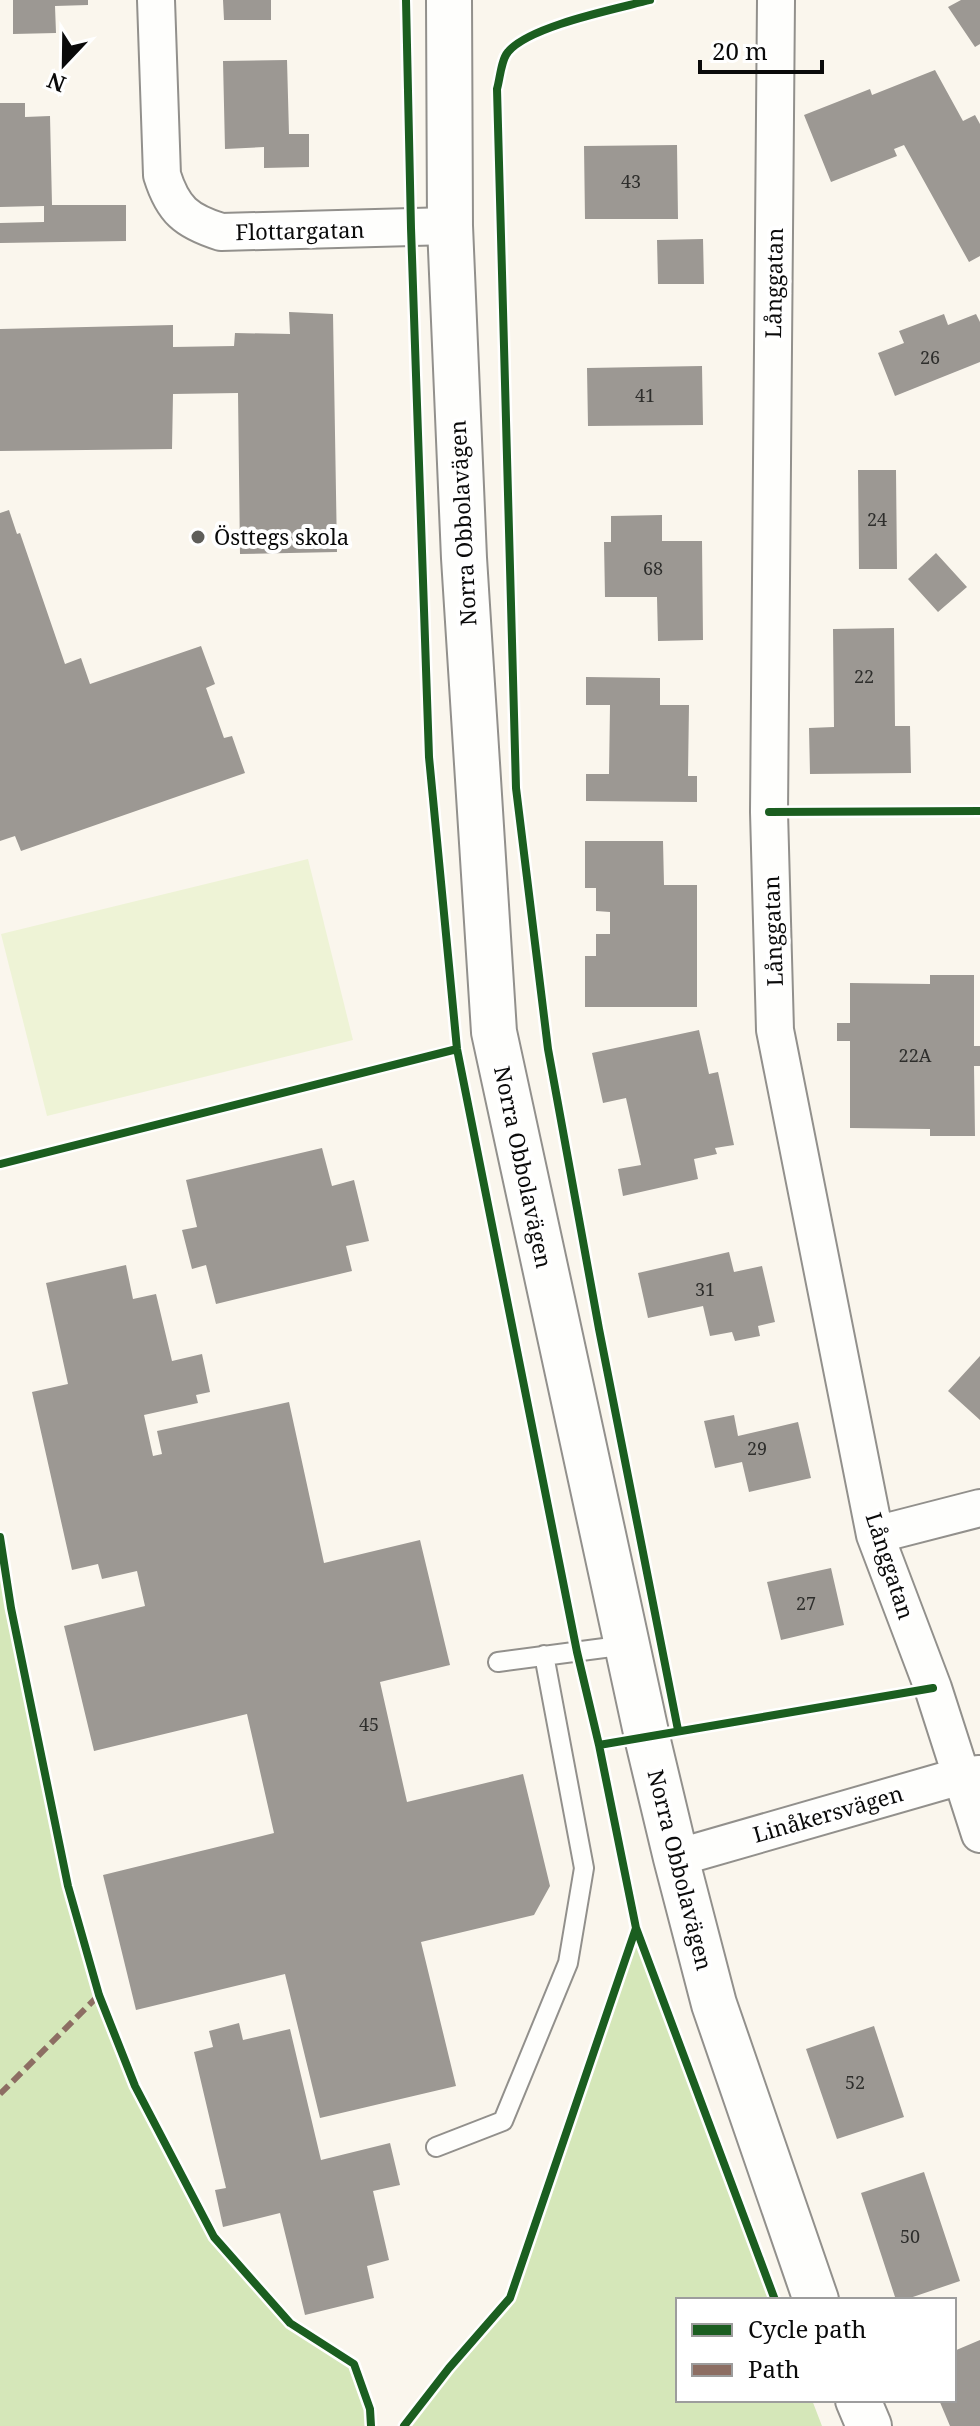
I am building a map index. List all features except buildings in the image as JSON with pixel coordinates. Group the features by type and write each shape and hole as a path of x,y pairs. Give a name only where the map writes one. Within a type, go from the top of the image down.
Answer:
{"street":[{"name":"Flottargatan","path":"156,0 162,175 169,197 181,213 199,225 221,232 450,226"},
{"name":"Norra Obbolavägen","path":"449,0 450,226 464,558 494,1032 676,1858 714,2004 815,2298"},
{"name":"Långgatan","path":"776,0 769,812 775,1030 875,1535 970,1775 980,1834"},
{"path":"875,1535 980,1508"},
{"name":"Linåkersvägen","path":"676,1858 970,1775"},
{"path":"859,2402 869,2426"}],"lane":[{"path":"498,1662 627,1645"},
{"path":"436,2147 503,2121 568,1963 584,1868 544,1655"}],"green space":[{"path":"308,859 353,1040 47,1116 1,934"},
{"path":"0,1538 11,1608 68,1886 99,1995 135,2086 214,2237 290,2323 354,2364 370,2409 371,2426 0,2426"},
{"path":"636,1928 774,2298 676,2298 676,2402 813,2402 822,2426 404,2426 510,2298"}],"marked path":[{"path":"0,2094 99,1995"}],"cycle path":[{"path":"406,0 429,757 457,1049 577,1652 636,1928 774,2298"},
{"path":"650,0 534,34 508,52 497,89 516,788 548,1049 599,1329 678,1730"},
{"path":"769,812 980,811"},
{"path":"0,1164 457,1049"},
{"path":"0,1537 11,1608 68,1886 99,1995 135,2086 214,2237 290,2323 354,2364 370,2409 371,2426"},
{"path":"599,1745 933,1688"},
{"path":"404,2426 510,2298 636,1928"}],"place":[{"name":"Östtegs skola","path":"198,537"}]}
